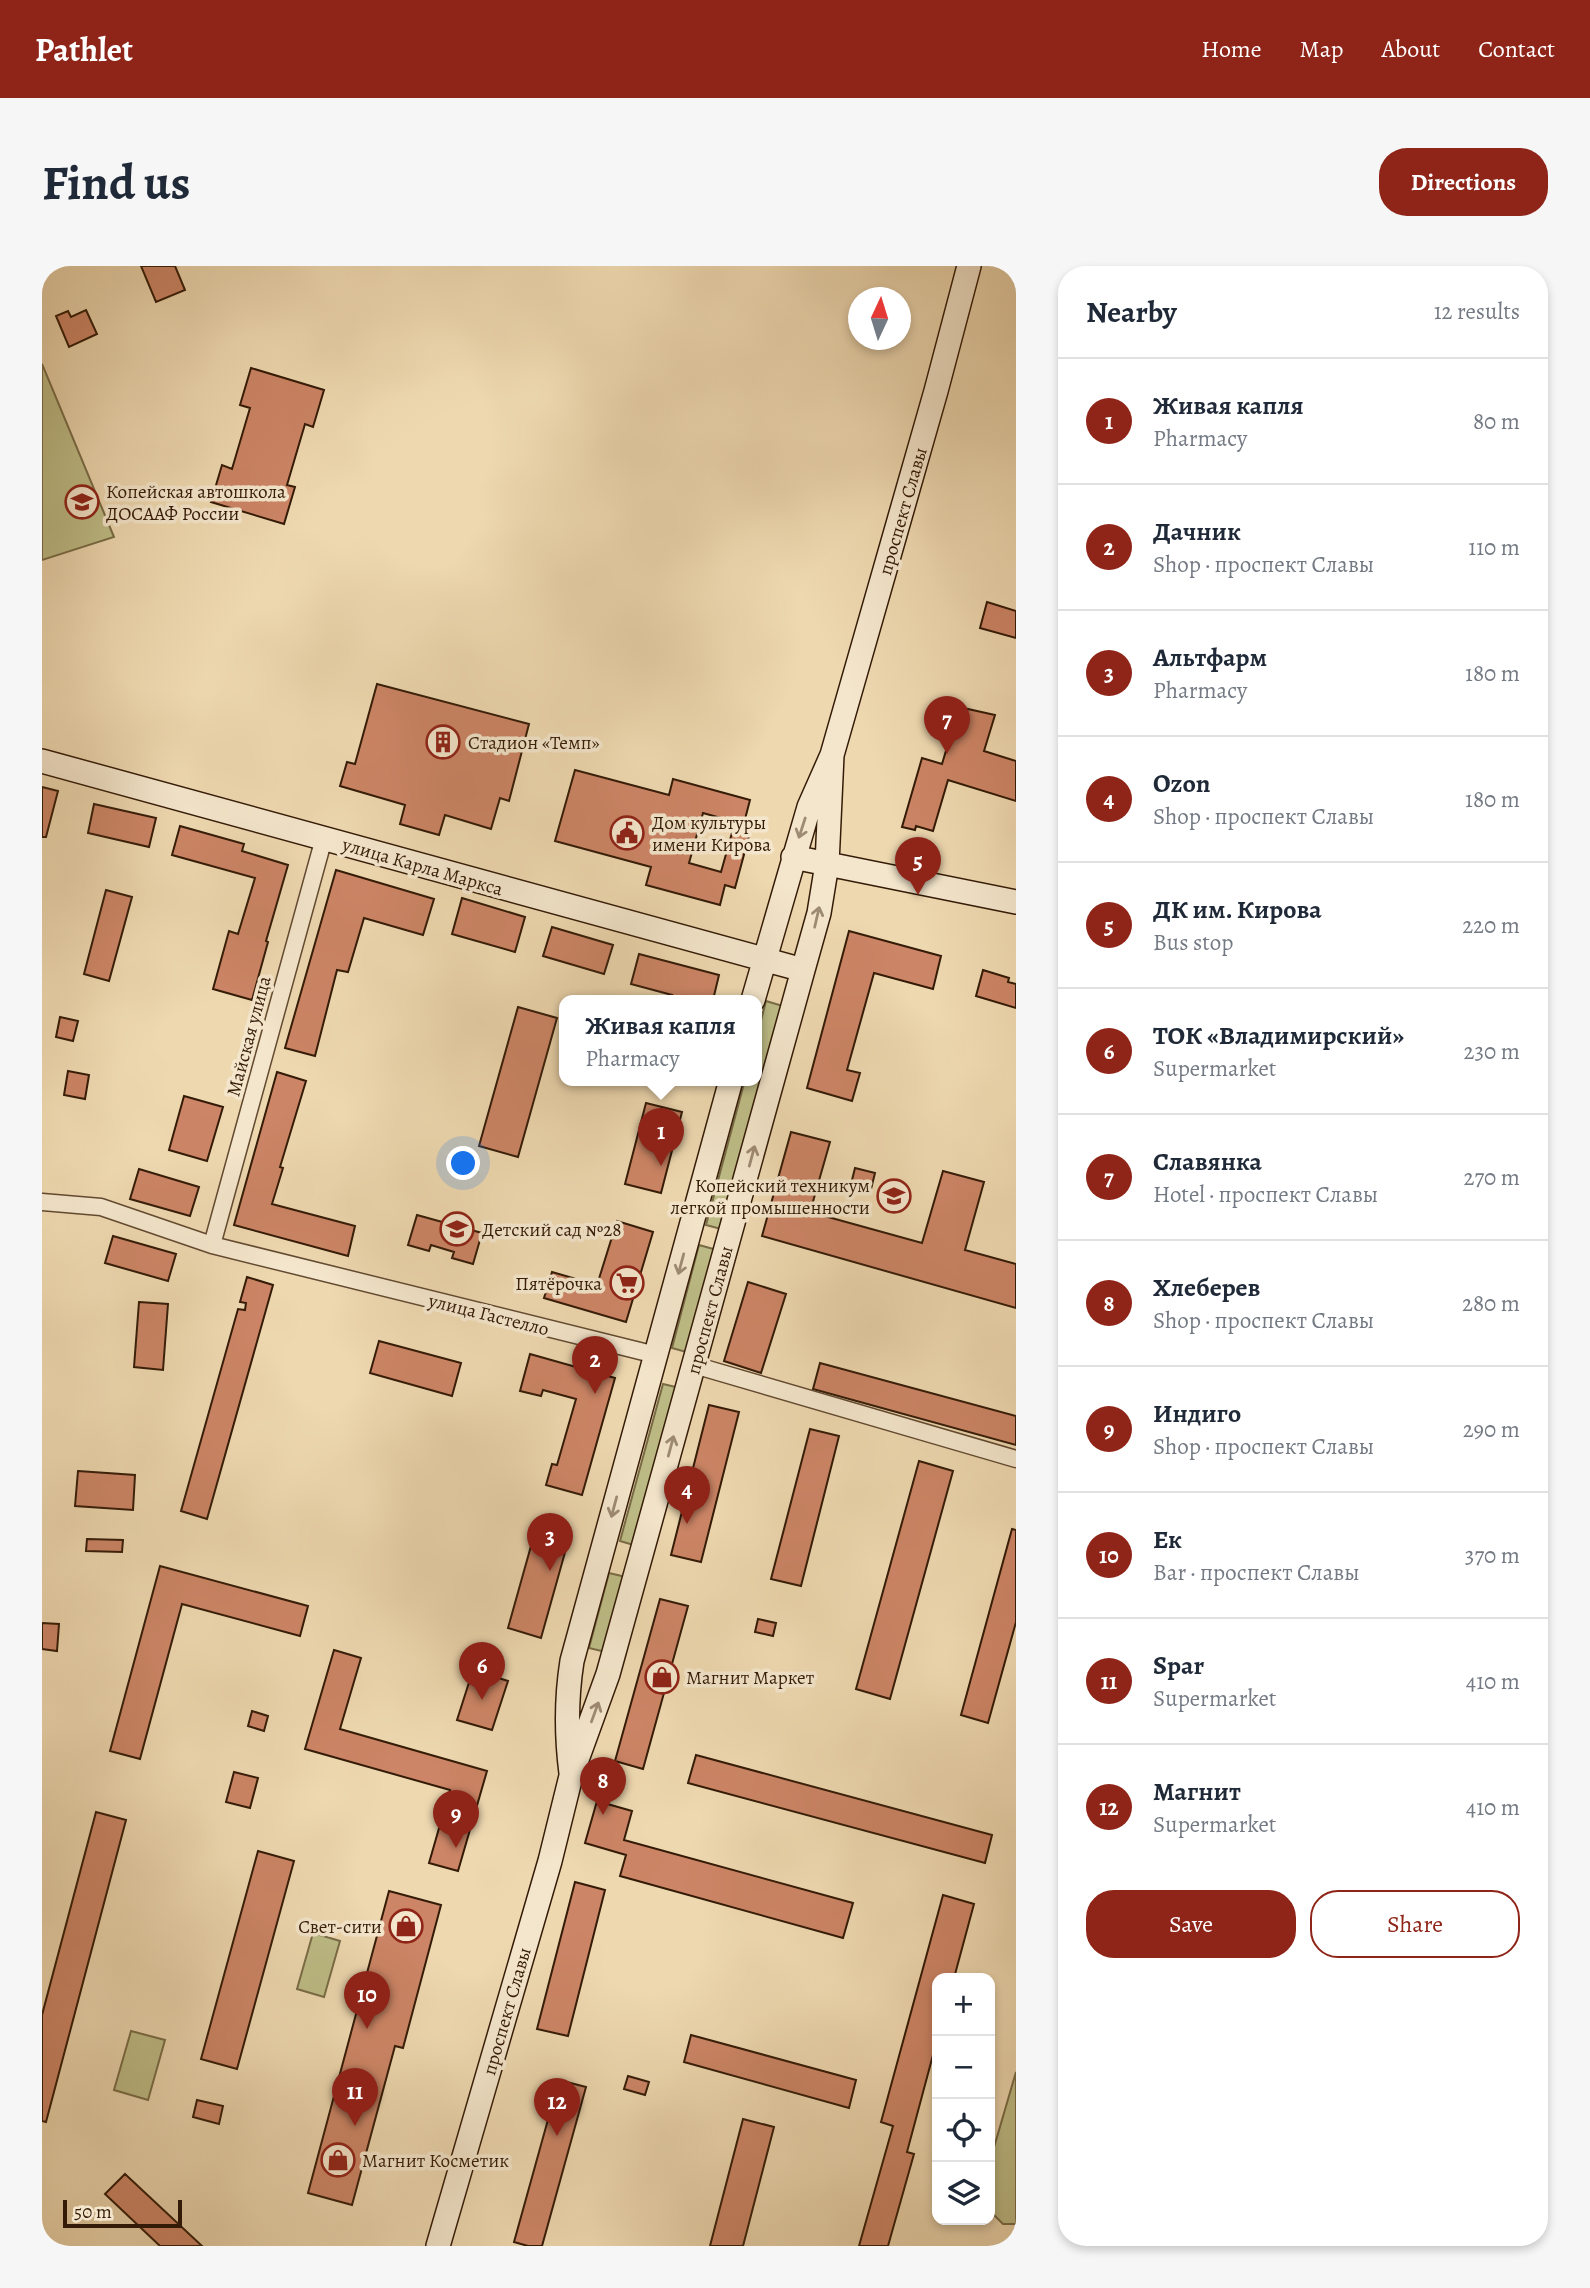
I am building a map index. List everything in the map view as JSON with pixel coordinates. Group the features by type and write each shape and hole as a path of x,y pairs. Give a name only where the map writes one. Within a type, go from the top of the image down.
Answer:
{"main road":[{"name":"проспект Славы","path":"754,995 809,807 832,755 969,266"},
{"name":"проспект Славы","path":"438,2246 550,1861 572,1776 608,1674 803,970 827,864 832,755"},
{"name":"улица Карла Маркса","path":"42,761 803,970"},
{"path":"793,857 1016,902"},
{"name":"проспект Славы","path":"572,1776 566,1734 567,1695 572,1661 729,1086"},
{"path":"691,1227 729,1239"},
{"name":"улица Гастелло","path":"656,1355 694,1365"}],"street":[{"name":"Майская улица","path":"212,1245 324,838"},
{"name":"улица Гастелло","path":"42,1202 101,1207 212,1245 656,1355"},
{"name":"улица Гастелло","path":"694,1365 1016,1459"}],"shaded area":[{"path":"42,364 114,537 42,560"},
{"path":"766,1001 786,1007 725,1230 706,1225 743,1086 762,1086 762,1017"},
{"path":"699,1245 717,1250 690,1353 672,1348"},
{"path":"663,1384 680,1388 637,1546 620,1541"},
{"path":"609,1573 626,1577 606,1652 589,1648"},
{"path":"313,1933 340,1941 324,1997 297,1989"},
{"path":"131,2031 165,2040 148,2100 114,2090"},
{"path":"1016,2072 1016,2224 1003,2224 995,2216 995,2144"}],"building":[{"path":"141,266 175,266 185,290 156,302"},
{"path":"86,310 97,334 69,347 56,316 68,311 71,317"},
{"path":"251,368 324,390 313,427 305,424 287,485 295,487 284,524 211,502 222,465 232,469 250,408 240,405"},
{"path":"987,602 1016,611 1016,638 980,628"},
{"name":"Стадион «Темп»","path":"377,684 529,724 509,801 500,798 491,829 445,815 439,835 400,824 405,805 340,786 347,762 355,764"},
{"path":"959,707 995,715 984,751 1016,761 1016,801 948,780 933,831 916,826 915,830 902,827 922,758 942,764"},
{"name":"Дом культуры имени Кирова","path":"575,770 669,795 673,779 750,800 744,823 752,825 735,888 725,885 720,905 646,885 651,867 555,841","holes":["703,813 735,822 721,872 689,863"]},
{"path":"42,787 58,791 46,837 42,837"},
{"path":"94,804 156,818 149,847 88,833"},
{"path":"180,826 244,844 242,851 288,865 252,1000 213,989 229,931 238,934 255,878 172,855"},
{"path":"336,870 434,899 423,935 364,918 348,972 337,970 315,1056 285,1048"},
{"path":"106,890 132,897 109,981 84,974"},
{"path":"462,898 525,917 515,952 452,934"},
{"path":"552,927 613,945 604,974 543,956"},
{"path":"849,931 941,956 933,989 874,973 847,1070 860,1073 852,1101 807,1088"},
{"path":"639,954 719,975 714,995 672,995 631,984"},
{"path":"983,970 1009,978 1008,982 1016,984 1016,1008 976,996"},
{"path":"518,1007 557,1018 518,1157 479,1146"},
{"path":"60,1017 78,1021 73,1041 56,1037"},
{"path":"68,1071 89,1075 85,1099 64,1095"},
{"path":"277,1072 306,1081 280,1167 283,1168 272,1204 355,1226 348,1256 234,1225"},
{"path":"184,1096 223,1107 207,1161 169,1150"},
{"path":"646,1103 682,1112 661,1193 625,1184"},
{"path":"791,1132 830,1142 810,1212 922,1243 943,1171 984,1182 965,1250 1016,1264 1016,1308 762,1236"},
{"path":"855,1168 875,1173 871,1189 851,1184"},
{"path":"139,1169 199,1187 190,1216 130,1199"},
{"path":"417,1215 482,1233 473,1264 452,1258 454,1252 431,1245 429,1251 408,1245"},
{"path":"617,1221 653,1232 626,1322 544,1298 552,1272 597,1285"},
{"path":"113,1236 176,1254 168,1281 105,1263"},
{"path":"247,1277 273,1285 207,1519 181,1511 238,1309 245,1310 246,1303 240,1302"},
{"path":"748,1282 786,1294 761,1373 724,1361"},
{"path":"139,1302 168,1304 163,1370 134,1367"},
{"path":"379,1341 461,1363 452,1396 370,1373"},
{"path":"530,1354 615,1378 582,1495 546,1485 552,1464 557,1465 576,1399 543,1390 541,1396 520,1391"},
{"path":"820,1363 1016,1416 1016,1445 813,1389"},
{"path":"709,1405 739,1412 701,1562 671,1555"},
{"path":"810,1429 839,1436 801,1586 771,1579"},
{"path":"919,1461 953,1471 890,1699 856,1689"},
{"path":"78,1471 135,1475 133,1510 75,1506"},
{"path":"538,1521 571,1531 541,1638 508,1628"},
{"path":"1012,1529 1016,1530 1016,1622 988,1723 961,1715"},
{"path":"87,1539 123,1540 122,1552 86,1551"},
{"path":"160,1566 308,1606 300,1636 182,1604 140,1759 110,1751"},
{"path":"660,1599 688,1606 643,1769 615,1761"},
{"path":"758,1619 776,1623 773,1636 755,1632"},
{"path":"42,1623 59,1624 57,1651 42,1649"},
{"path":"334,1650 361,1658 340,1729 487,1771 458,1871 429,1863 450,1790 305,1749"},
{"path":"473,1670 508,1681 492,1730 457,1720"},
{"path":"252,1711 268,1716 264,1731 248,1726"},
{"path":"696,1755 992,1835 985,1863 688,1783"},
{"path":"234,1772 258,1778 250,1808 226,1802"},
{"path":"597,1801 632,1811 624,1840 853,1903 843,1938 620,1876 626,1855 585,1843"},
{"path":"96,1812 126,1820 46,2122 42,2121 42,2015"},
{"path":"258,1851 294,1861 237,2069 201,2059"},
{"path":"575,1882 605,1890 568,2036 537,2029"},
{"path":"389,1891 441,1905 403,2048 395,2046 352,2205 308,2193"},
{"path":"943,1895 974,1904 955,1973 932,1973 932,2059 907,2152 914,2154 888,2246 859,2246 893,2126 881,2122"},
{"path":"691,2035 856,2080 849,2108 684,2062"},
{"path":"628,2076 649,2082 645,2095 624,2089"},
{"path":"559,2080 586,2087 542,2246 528,2246 514,2242"},
{"path":"197,2100 223,2106 219,2124 193,2117"},
{"path":"743,2119 774,2127 743,2246 710,2246"},
{"path":"125,2174 202,2246 160,2246 105,2194"}],"place":[{"name":"Копейская автошкола ДОСААФ России","path":"82,502"},
{"name":"Стадион «Темп»","path":"443,742"},
{"name":"Славянка","path":"947,754"},
{"name":"Дом культуры имени Кирова","path":"627,833"},
{"name":"ДК им. Кирова","path":"918,895"},
{"name":"Живая капля","path":"661,1166"},
{"name":"Копейский техникум легкой промышенности","path":"894,1196"},
{"name":"Детский сад №28","path":"457,1229"},
{"name":"Пятёрочка","path":"627,1283"},
{"name":"Дачник","path":"595,1394"},
{"name":"Ozon","path":"687,1524"},
{"name":"Альтфарм","path":"550,1571"},
{"name":"Магнит Маркет","path":"662,1677"},
{"name":"ТОК «Владимирский»","path":"482,1700"},
{"name":"Хлеберев","path":"603,1815"},
{"name":"Индиго","path":"456,1848"},
{"name":"Свет-сити","path":"406,1926"},
{"name":"Ек","path":"367,2029"},
{"name":"Spar","path":"355,2126"},
{"name":"Магнит","path":"557,2136"},
{"name":"Магнит Косметик","path":"338,2160"}]}
